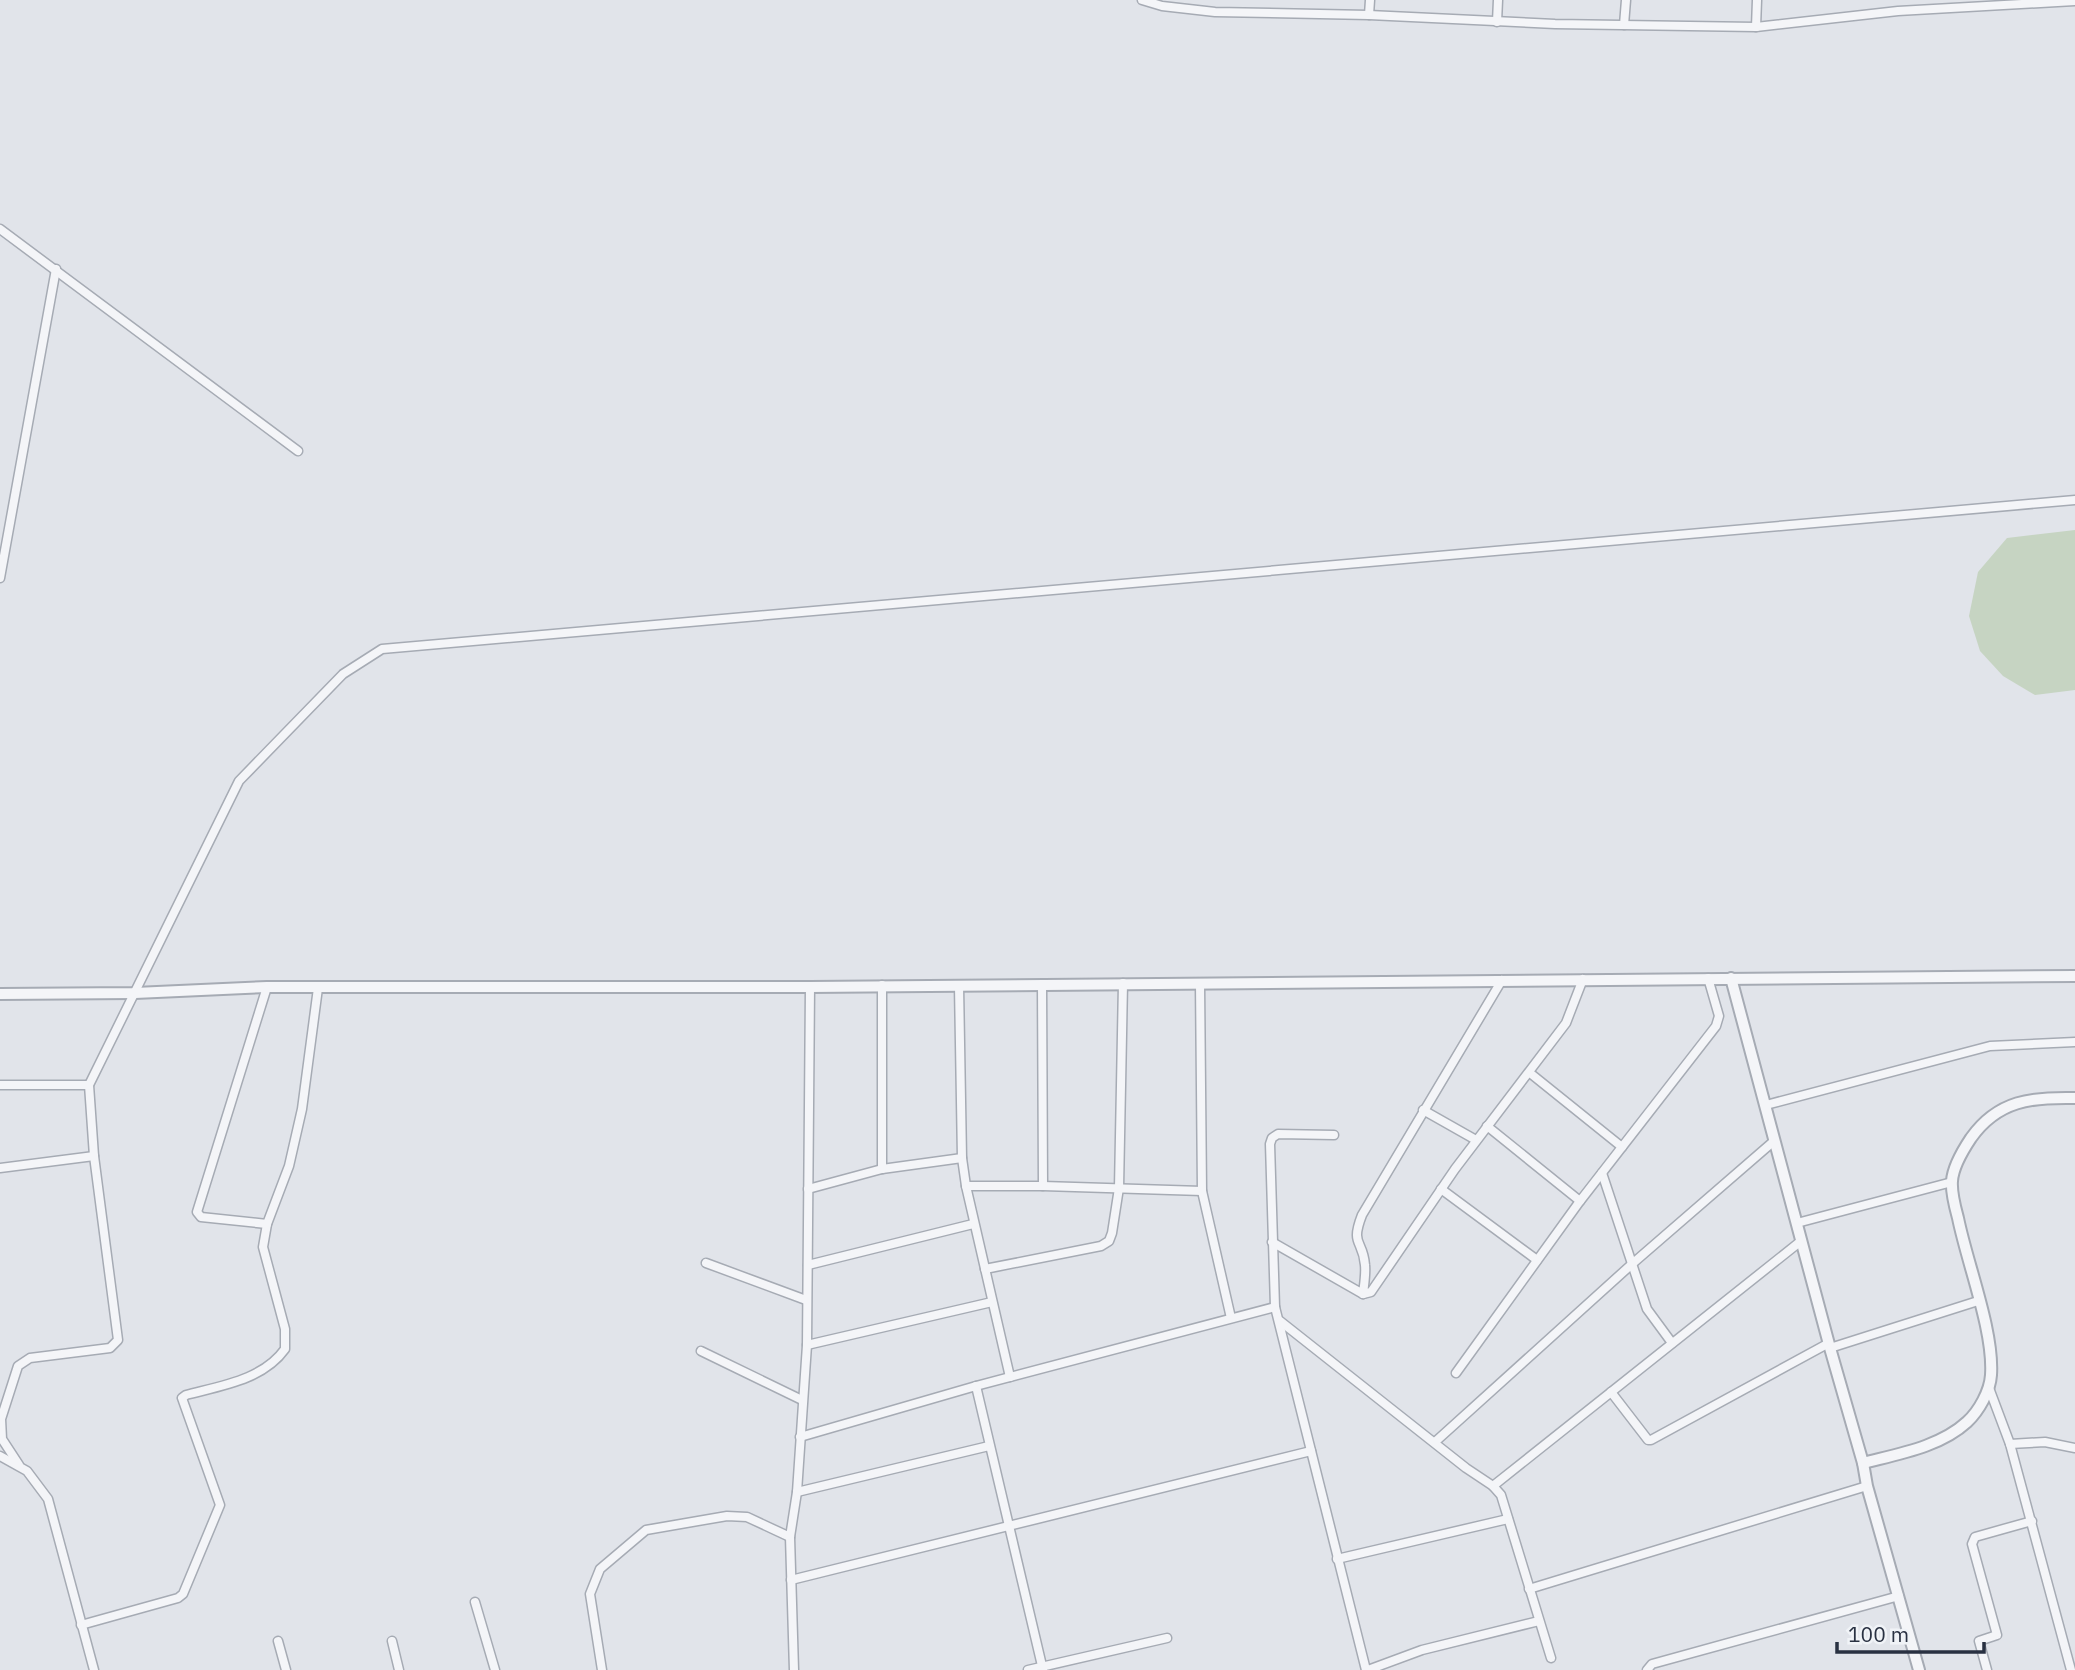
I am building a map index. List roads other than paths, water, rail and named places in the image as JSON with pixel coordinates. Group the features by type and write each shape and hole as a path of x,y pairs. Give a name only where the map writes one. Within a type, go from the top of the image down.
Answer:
{"street":[{"path":"1142,0 1162,6 1215,12 1369,15 1497,22 1755,27 1898,11 1997,3 2075,1"},
{"path":"1369,15 1370,0"},
{"path":"1497,22 1498,0"},
{"path":"1624,25 1626,0"},
{"path":"1755,27 1757,0"},
{"path":"1898,0 1898,11"},
{"path":"0,229 298,450"},
{"path":"0,578 56,269"},
{"path":"94,1670 48,1499 38,1483 19,1465 2,1439 0,1420 18,1366 23,1361 110,1348 118,1340 94,1156 89,1085 239,781 343,674 382,649 2075,500"},
{"path":"0,994 135,993 267,987 810,987 2075,976"},
{"path":"1456,1373 1580,1201 1716,1026 1719,1016 1708,978"},
{"path":"1731,978 1829,1345 1864,1463 1867,1486 1920,1670"},
{"path":"1272,1242 1363,1294 1371,1292 1476,1140 1566,1023 1583,979"},
{"path":"1363,1294 1365,1265 1356,1242 1356,1231 1362,1215 1502,980"},
{"path":"985,1269 1101,1246 1109,1241 1119,1188 1123,983"},
{"path":"1042,984 1043,1186"},
{"path":"1200,984 1202,1191 1231,1318"},
{"path":"882,985 882,1169"},
{"path":"959,986 962,1158 973,1224 1010,1377"},
{"path":"267,987 197,1212 201,1217 267,1224"},
{"path":"794,1670 790,1537 797,1492 807,1345 810,987"},
{"path":"81,1625 178,1598 183,1594 220,1505 182,1398 231,1383 269,1367 285,1349 285,1329 263,1247 267,1224 289,1166 300,1120 318,988"},
{"path":"1766,1105 1990,1046 2075,1042"},
{"path":"1530,1073 1622,1147"},
{"path":"0,1085 89,1085"},
{"path":"1864,1463 1921,1447 1955,1430 1968,1421 1989,1388 1989,1348 1964,1247 1952,1182 1964,1148 1981,1124 1997,1111 2023,1100 2075,1098"},
{"path":"1423,1110 1476,1140"},
{"path":"1487,1126 1580,1201"},
{"path":"1334,1135 1278,1134 1272,1138 1270,1144 1275,1307 1367,1670 1422,1650 1539,1620"},
{"path":"1435,1442 1632,1264 1774,1141"},
{"path":"0,1168 94,1156"},
{"path":"808,1189 882,1169 962,1158"},
{"path":"1602,1173 1647,1309 1672,1343"},
{"path":"1797,1223 1952,1182"},
{"path":"966,1186 1202,1191"},
{"path":"1441,1189 1537,1260"},
{"path":"808,1265 973,1224"},
{"path":"1493,1486 1801,1241"},
{"path":"706,1263 806,1300"},
{"path":"807,1345 992,1301"},
{"path":"1611,1392 1648,1440 1651,1440 1829,1345 1978,1301"},
{"path":"800,1437 976,1386 1275,1307"},
{"path":"1279,1320 1465,1468 1493,1486 1501,1495 1551,1658"},
{"path":"701,1351 802,1400"},
{"path":"976,1386 1043,1668"},
{"path":"1989,1388 2010,1444 2071,1670"},
{"path":"2010,1444 2045,1442 2075,1448"},
{"path":"797,1492 989,1446"},
{"path":"791,1580 1311,1451"},
{"path":"0,1456 19,1465"},
{"path":"1529,1589 1867,1486"},
{"path":"602,1670 590,1594 600,1569 646,1530 727,1516 747,1517 790,1537"},
{"path":"1337,1559 1508,1519"},
{"path":"1987,1670 1979,1641 1997,1634 1972,1544 1975,1537 2032,1521"},
{"path":"1647,1670 1652,1664 1899,1596"},
{"path":"475,1602 495,1670"},
{"path":"1028,1670 1167,1638"},
{"path":"278,1641 286,1670"},
{"path":"391,1641 399,1670"}]}
